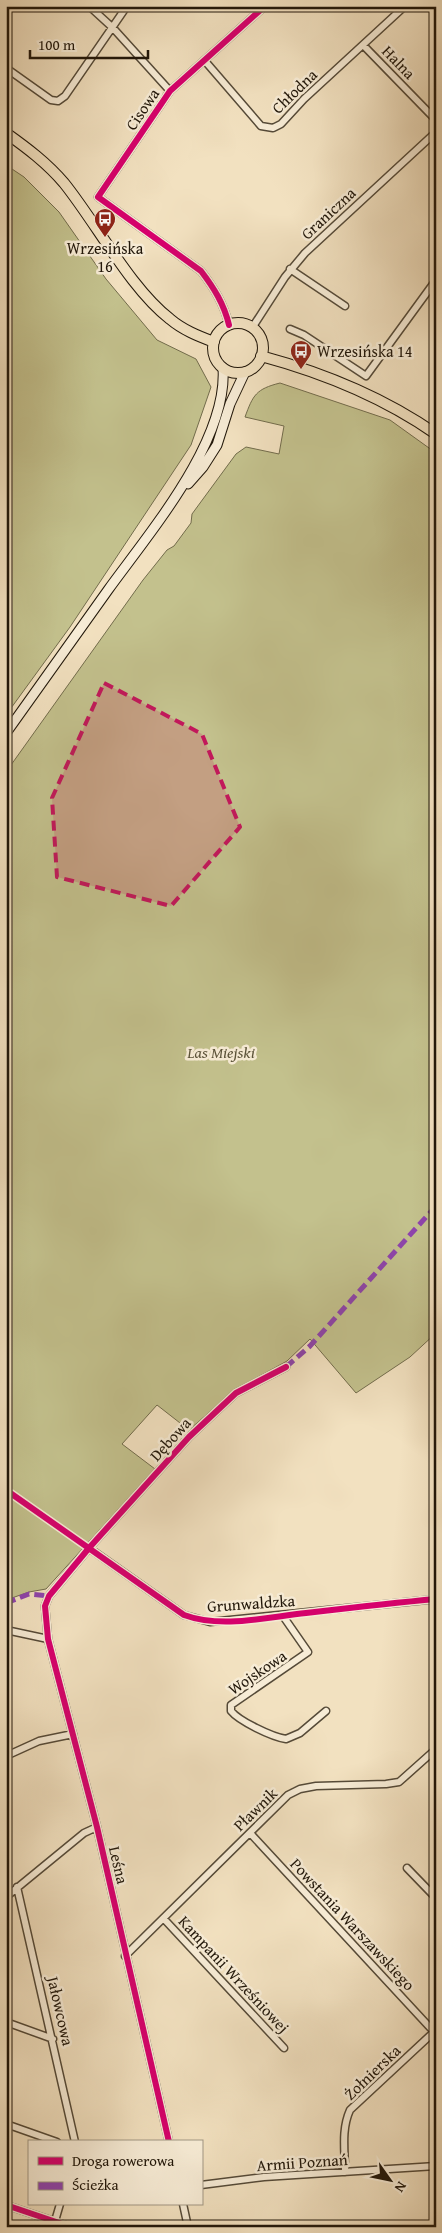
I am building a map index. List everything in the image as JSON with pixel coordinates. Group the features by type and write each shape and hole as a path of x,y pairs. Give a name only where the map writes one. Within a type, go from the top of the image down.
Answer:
{"main road":[{"path":"6,133 32,151 64,183 142,291 169,318 191,333 214,342"},
{"path":"6,733 168,506 198,460 220,406 224,383 223,368 214,352 214,342 217,335 229,325 237,323 252,328 262,340 261,356 258,363 245,372 237,373 223,368"},
{"path":"261,356 359,390 402,411 436,434"},
{"path":"168,506 203,467 217,445 230,404 245,372"}],"street":[{"path":"89,6 113,28 170,91"},
{"path":"6,68 51,100 58,101 65,96 127,6"},
{"name":"Cisowa","path":"229,325 225,310 201,271 98,197 170,91 265,6"},
{"name":"Chłodna","path":"205,61 242,101 257,123 266,128 273,128 292,114 304,98 405,6"},
{"name":"Halna","path":"363,45 436,120"},
{"name":"Graniczna","path":"252,328 290,269 436,132"},
{"path":"290,269 345,306"},
{"path":"290,329 304,335 366,376 436,280"},
{"name":"Dębowa","path":"49,1596 89,1548 143,1491 189,1437 236,1393 286,1367"},
{"name":"Grunwaldzka","path":"89,1548 184,1615 196,1620 210,1622 283,1616 436,1598"},
{"name":"Leśna","path":"49,1596 45,1606 48,1639 97,1827 169,2140"},
{"name":"Wojskowa","path":"283,1616 308,1652 231,1705 230,1711 235,1717 286,1738 300,1733 326,1711"},
{"path":"6,1630 48,1639"},
{"path":"6,1756 39,1741 73,1734"},
{"name":"Pławnik","path":"125,1956 284,1799 300,1789 328,1785 399,1782 436,1749"},
{"path":"6,1896 84,1833 97,1827"},
{"name":"Powstania Warszawskiego","path":"250,1833 435,2032"},
{"path":"407,1868 436,1898"},
{"name":"Jałowcowa","path":"18,1887 75,2140"},
{"name":"Kampanii Wrześniowej","path":"164,1919 284,2048"},
{"path":"6,2022 53,2039"},
{"name":"Żołnierska","path":"345,2172 344,2134 345,2122 350,2110 435,2032"},
{"path":"6,2124 51,2140"},
{"name":"Armii Poznań","path":"202,2184 436,2166"},
{"path":"6,2205 71,2227"},
{"path":"54,2221 59,2206"},
{"path":"183,2206 188,2227"}],"highlighted area":[{"path":"104,683 202,734 240,827 171,906 57,877 52,798"}],"green space":[{"path":"6,165 24,177 59,212 106,279 157,340 196,359 211,387 191,445 70,627 6,715"},
{"name":"Las Miejski","path":"280,383 390,420 436,453 436,1333 410,1357 356,1393 310,1339 287,1361 235,1390 189,1430 157,1405 122,1444 155,1469 46,1589 29,1592 6,1600 6,772 143,580 167,550 174,546 191,523 192,514 236,454 246,447 279,454 284,426 245,417 250,403 256,394"}],"marked path":[{"path":"286,1367 310,1346 436,1206"},
{"path":"6,1603 29,1594 49,1596"}],"cycle path":[{"path":"229,325 218,296 201,271 98,197 170,91 265,6"},
{"path":"169,2140 97,1827 48,1639 45,1606 49,1596 89,1548 189,1437 236,1393 286,1367"},
{"path":"6,1490 184,1615 199,1619 229,1622 245,1621 436,1599"},
{"path":"6,2205 71,2227"}],"place":[{"name":"Wrzesińska 16","path":"105,238"},
{"name":"Wrzesińska 14","path":"301,370"}]}
